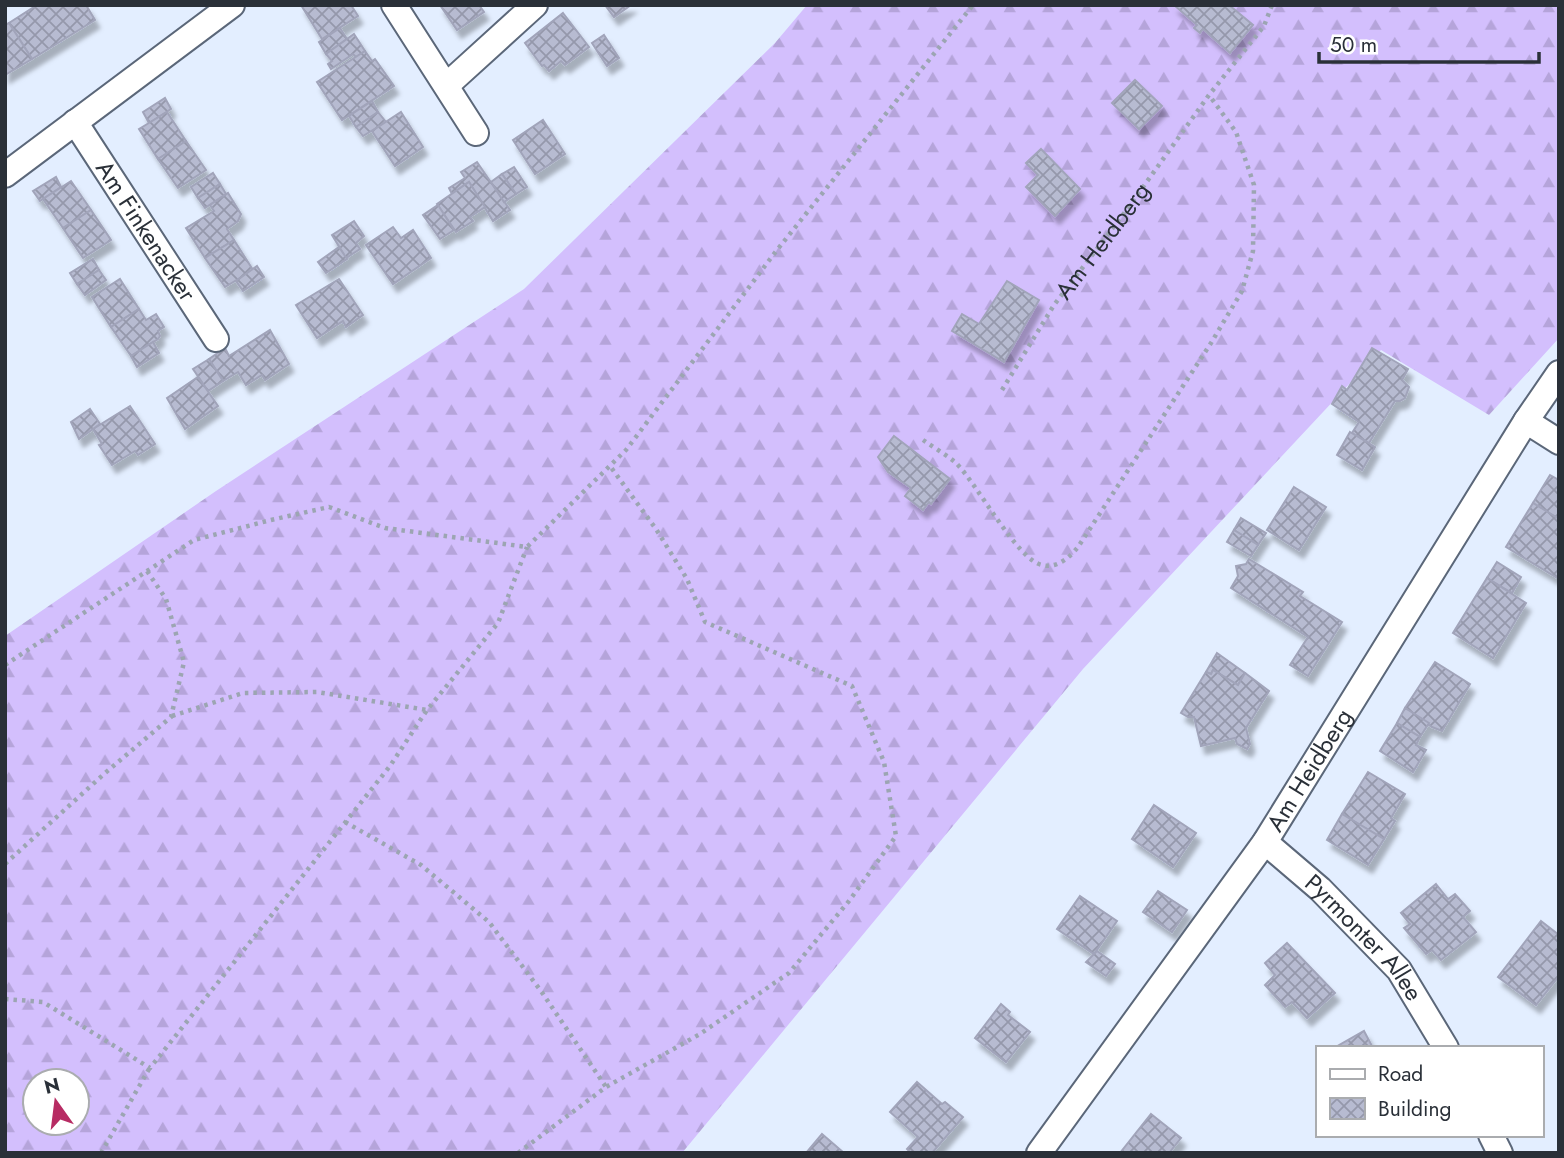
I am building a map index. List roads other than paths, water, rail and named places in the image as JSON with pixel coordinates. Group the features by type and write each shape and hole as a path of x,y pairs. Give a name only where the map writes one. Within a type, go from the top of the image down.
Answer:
{"street":[{"path":"5,175 75,122 208,13 232,5"},
{"path":"394,5 476,133"},
{"path":"447,85 535,5"},
{"name":"Am Finkenacker","path":"75,122 216,339"},
{"name":"Am Heidberg","path":"1039,1153 1265,842 1526,421 1559,373"},
{"path":"1526,421 1559,442"},
{"name":"Pyrmonter Allee","path":"1265,842 1320,889 1399,970 1445,1046"},
{"path":"1492,1137 1500,1153"}]}
